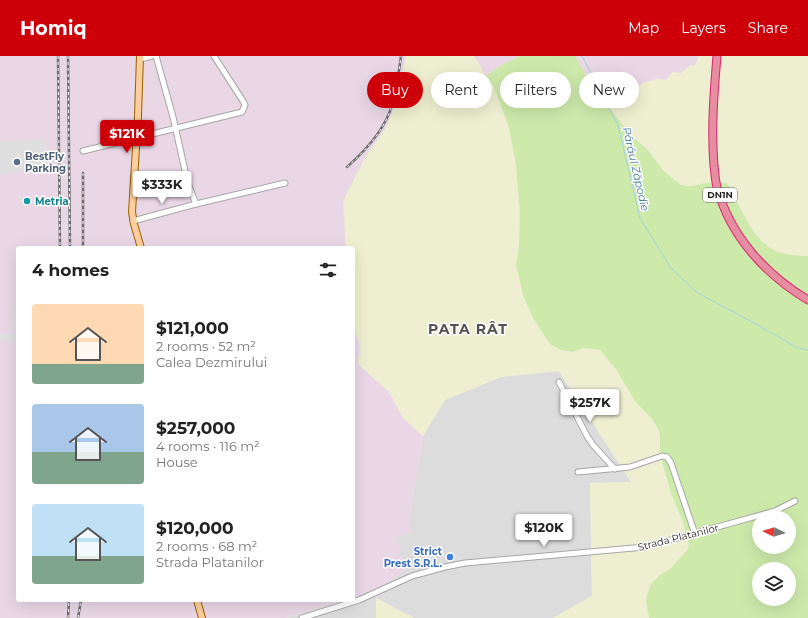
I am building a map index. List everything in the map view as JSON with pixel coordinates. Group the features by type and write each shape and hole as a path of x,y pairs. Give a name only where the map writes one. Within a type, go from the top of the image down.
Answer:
{"highway":[{"name":"DN1N","path":"717,56 714,92 713,157 716,186 728,218 748,248 768,271 788,288 808,300"}],"main road":[{"path":"140,58 132,212 140,246"},
{"path":"198,602 202,618"}],"street":[{"path":"140,58 152,56"},
{"path":"156,56 173,117 188,184 196,204"},
{"path":"84,151 239,113 244,108 243,101 214,56"},
{"path":"133,221 196,204 285,183"},
{"path":"559,382 590,440 615,469"},
{"path":"578,472 615,469 637,465 662,456 669,458 695,534"},
{"name":"Strada Platanilor","path":"355,601 412,576 445,567 465,563 645,547 775,511 795,501"},
{"name":"Strada Platanilor","path":"302,618 353,602"}],"shaded area":[{"path":"0,56 406,56 403,72 367,72 367,108 394,108 386,128 364,159 345,239 346,246 16,246 16,602 337,602 286,618 0,618"},
{"path":"474,56 520,56 503,64 492,72 484,72"},
{"path":"575,56 699,56 695,66 691,65 681,73 666,80 657,79 639,89 639,72 585,72"},
{"path":"45,140 45,165 0,175 0,141"},
{"path":"14,305 16,306 16,331 13,331"},
{"path":"355,331 360,346 358,364 389,392 403,418 423,436 409,523 412,533 397,538 404,570 376,598 355,598"},
{"path":"0,334 16,334 16,342 0,341"},
{"path":"559,371 631,482 590,483 592,596 553,618 414,618 376,598 397,538 409,523 423,436 445,400 501,377"},
{"path":"355,598 376,598 376,618 286,618 337,602 355,602"}],"green space":[{"path":"406,56 474,56 484,72 431,72 431,108 492,108 492,84 494,87 500,103 500,108 502,108 509,128 516,165 520,214 519,246 516,265 523,295 533,318 550,344 566,352 573,352 583,348 600,350 609,359 632,395 659,430 660,455 672,496 682,519 689,543 688,549 684,554 670,569 655,579 651,584 646,602 649,618 553,618 592,596 590,483 631,482 559,371 501,377 445,400 423,436 403,418 389,392 358,364 360,346 355,331 355,246 346,246 343,201 364,159 386,128 394,108 423,108 423,72 403,72"},
{"path":"520,56 575,56 585,72 579,72 579,108 609,108 633,137 647,149 662,169 681,185 693,186 705,183 726,183 733,192 747,221 760,239 774,250 795,255 808,256 808,618 649,618 646,602 651,584 660,575 670,569 684,554 688,549 689,543 682,519 672,496 660,455 659,430 652,419 635,401 616,369 600,350 583,348 573,352 561,350 550,344 533,318 523,295 516,265 519,246 520,214 516,165 509,128 502,108 571,108 571,72 500,72 500,103 492,84 492,72 503,64"},
{"path":"699,56 808,56 808,256 781,254 765,246 741,210 731,187 705,183 687,186 681,185 675,181 662,169 647,149 633,137 608,108 639,108 639,86 644,82 657,79 666,80 672,72 681,73 691,65 695,66"},
{"path":"376,598 414,618 376,618"}],"waterway":[{"name":"Pârâul Zăpodie","path":"582,56 618,125 640,218 671,268 696,292 798,348 808,350"}],"railway":[{"path":"58,56 60,246"},
{"path":"68,56 70,246"},
{"path":"347,167 374,139 385,123 392,105 401,56"},
{"path":"83,173 83,246"},
{"path":"68,618 69,602"},
{"path":"78,618 81,602"}],"place":[{"name":"BestFly Parking","path":"17,162"},
{"name":"Metria","path":"27,201"},
{"name":"Strict Prest S.R.L.","path":"450,557"}],"district":[{"name":"PATA RÂT","path":"468,329"}]}
